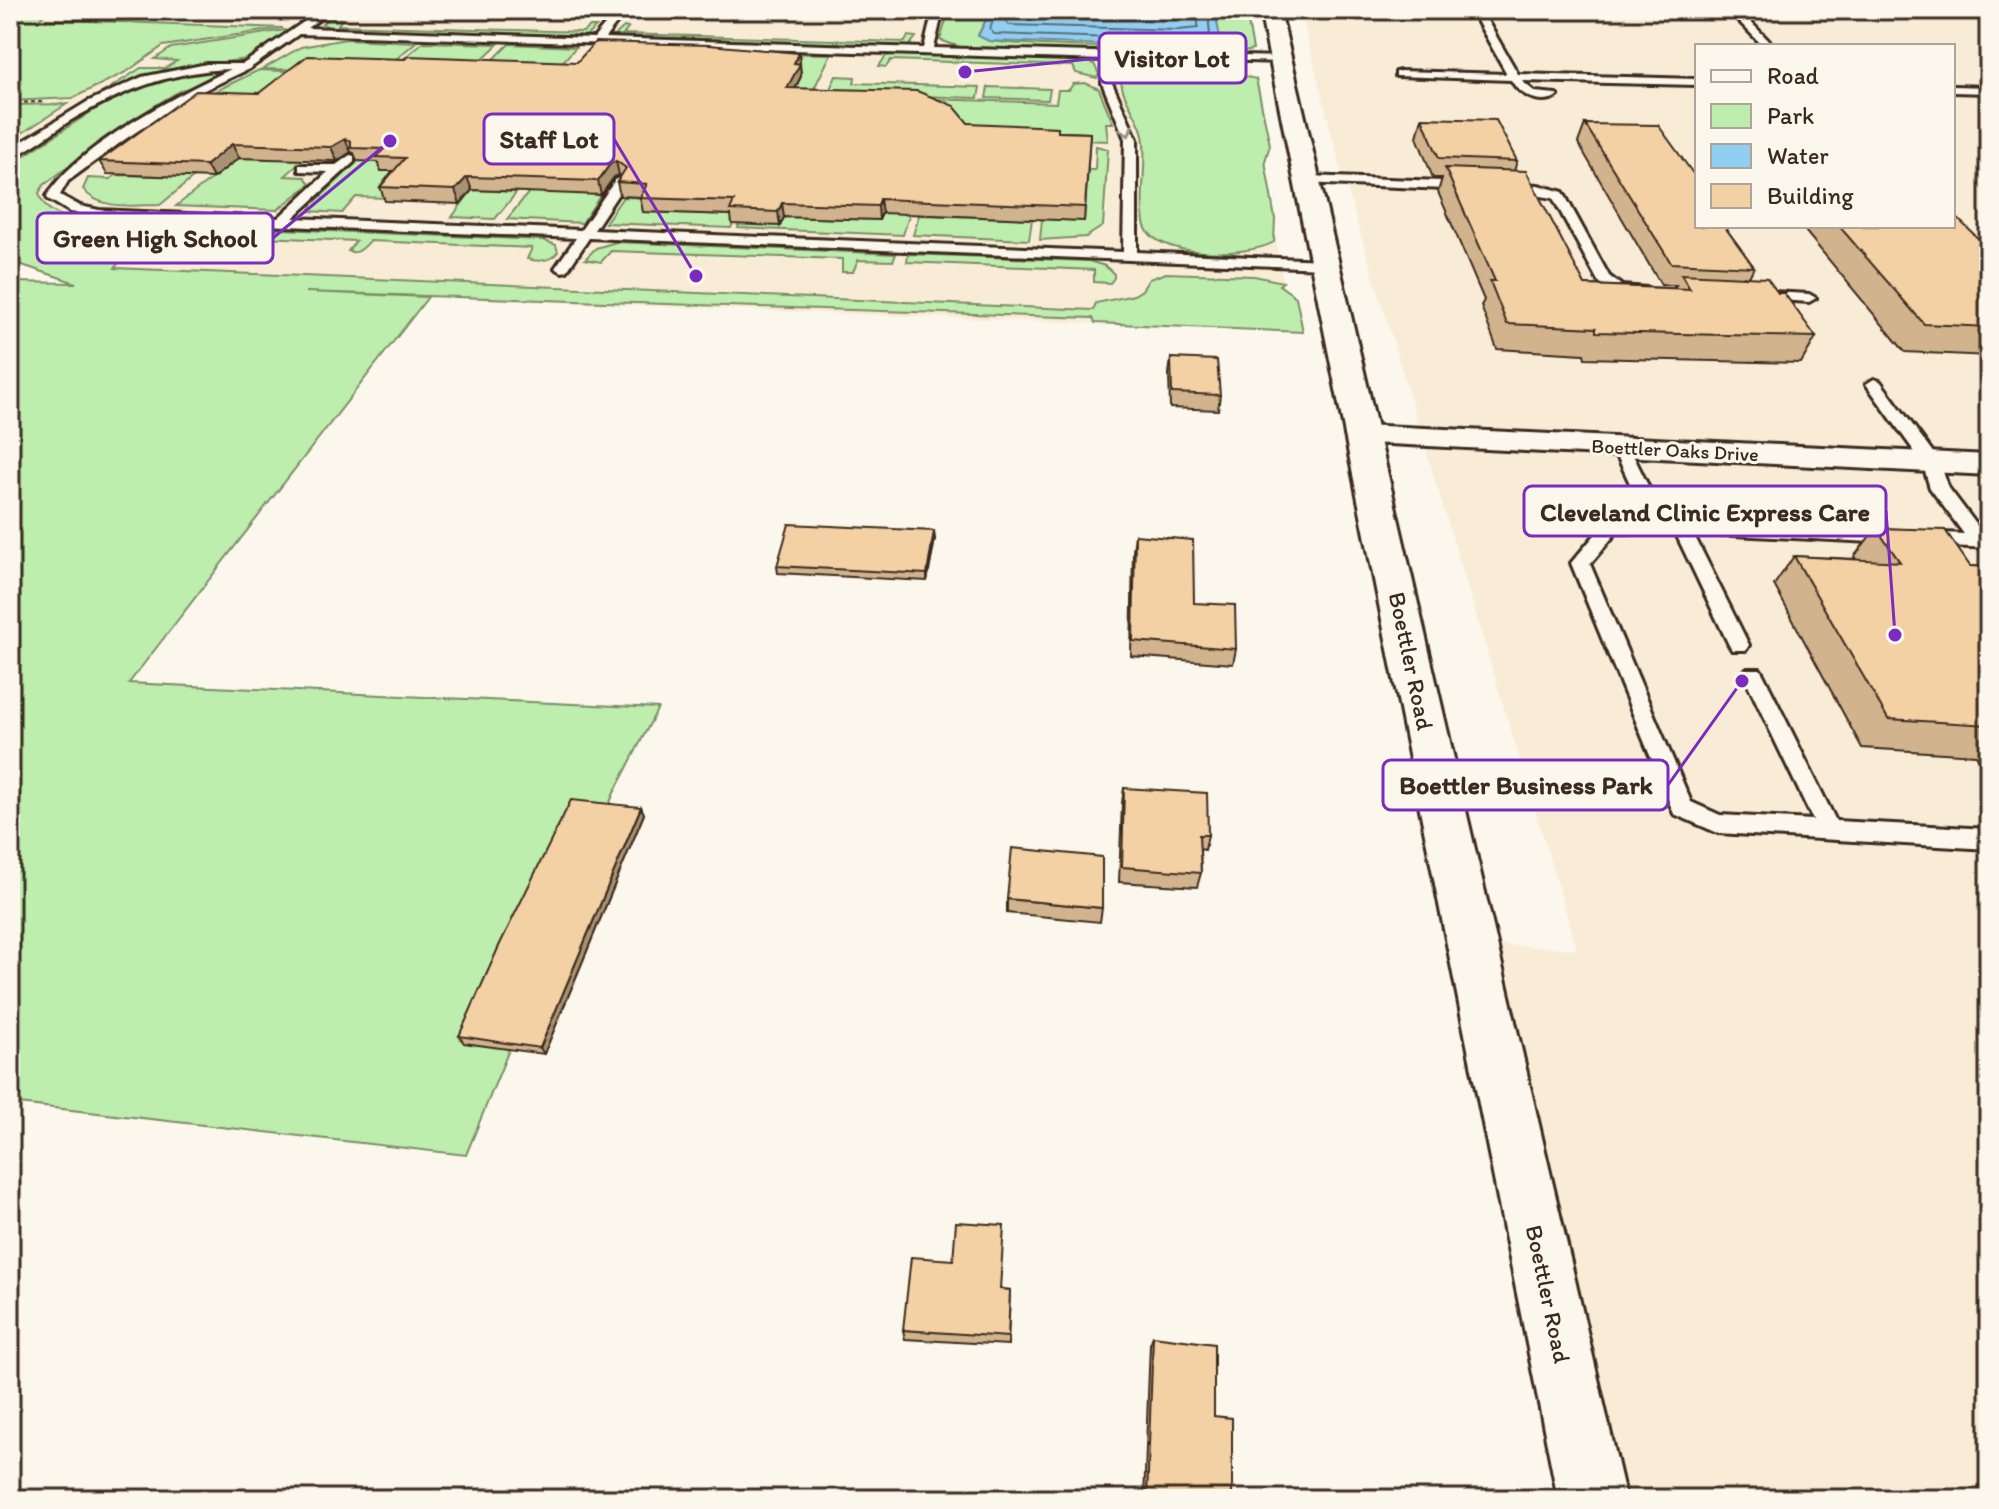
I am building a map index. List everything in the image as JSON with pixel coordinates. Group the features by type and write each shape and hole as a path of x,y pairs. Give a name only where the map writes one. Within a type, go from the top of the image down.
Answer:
{"street":[{"name":"Boettler Road","path":"1270,10 1592,1499"},
{"name":"Boettler Oaks Drive","path":"1362,435 1989,465"}],"lane":[{"path":"327,10 245,67 181,97 120,137 63,179 53,196 69,208 85,213 1324,264"},
{"path":"597,41 622,10"},
{"path":"928,51 938,10"},
{"path":"1476,10 1521,88 1532,95 1552,96"},
{"path":"1733,10 1767,44"},
{"path":"297,31 1108,57 1132,58 1153,65 1282,64"},
{"path":"1108,57 1107,83 1131,139 1130,256"},
{"path":"10,154 81,108 152,75 203,66 245,67"},
{"path":"1400,74 1695,82"},
{"path":"1955,89 1989,90"},
{"path":"282,221 350,159"},
{"path":"303,168 338,169"},
{"path":"1307,180 1538,189 1558,195 1603,278 1618,290 1666,292"},
{"path":"562,268 620,182"},
{"path":"1745,295 1809,298"},
{"path":"1874,384 1931,462 1939,488 1984,542"},
{"path":"1621,447 1659,525"},
{"path":"1984,542 1659,525 1611,527 1580,563 1682,808 1718,824 1989,839"},
{"path":"1681,526 1739,645"},
{"path":"1753,674 1829,830"}],"shaded area":[{"path":"10,10 1238,10 1291,331 79,284 10,261"},
{"path":"1300,10 1989,10 1989,1499 1592,1499 1472,943 1577,949 1340,166"}],"green space":[{"path":"10,10 52,10 38,19 283,28 163,46 128,71 73,98 10,101"},
{"path":"949,10 991,10 978,35 989,41 1146,48 1218,42 1215,10 1246,10 1253,50 1229,55 960,47 940,40"},
{"path":"327,19 342,19 338,25 583,32 589,27 596,27 586,36 332,28 322,24"},
{"path":"624,27 628,28 624,34 905,42 908,36 916,37 909,46 614,36"},
{"path":"285,30 247,59 164,70 94,98 141,68 165,68 177,61 155,59 171,48"},
{"path":"346,39 416,42 382,71 263,69 301,47"},
{"path":"423,42 498,44 477,64 389,71"},
{"path":"509,44 576,47 510,121 488,65"},
{"path":"772,53 831,54 806,105 781,118 801,77"},
{"path":"886,56 1074,59 1094,64 1099,74 1097,78 1076,73 1073,66 891,60 886,67 879,66"},
{"path":"219,70 208,78 171,96 122,127 44,185 39,193 50,210 59,215 112,224 115,228 96,252 106,257 122,258 115,268 1093,310 1096,303 1134,295 1142,290 1149,279 1166,273 1254,276 1283,282 1279,285 1296,297 1303,332 1095,323 1093,318 306,292 428,297 129,683 658,708 613,795 466,1155 10,1103 10,282 76,283 10,261 10,165 97,108 133,88 149,85 137,84 148,79"},
{"path":"259,70 308,72 271,101 199,99"},
{"path":"1142,70 1225,72 1256,79 1270,145 1265,161 1275,219 1274,242 1244,251 1202,252 1163,243 1150,234 1143,211 1143,135 1121,84 1121,77"},
{"path":"836,76 855,77 854,83 980,87 978,98 828,93"},
{"path":"1085,83 1099,89 1113,123 1106,123 1108,141 965,136 893,98 1056,103 1058,90 1069,90 1073,84"},
{"path":"988,87 1050,89 1048,100 986,98"},
{"path":"67,104 10,141 10,105"},
{"path":"1096,146 1108,149 1103,226 1086,237 1040,240 1042,219 1084,221 1088,170 1095,170"},
{"path":"239,158 304,159 285,176 305,177 310,184 277,210 176,206"},
{"path":"360,159 391,161 412,172 387,198 356,197 342,213 309,211 313,204"},
{"path":"116,175 194,177 160,205 108,204 98,201 83,189 88,178 110,179"},
{"path":"610,181 582,223 507,219 529,192"},
{"path":"472,190 517,192 495,219 452,217"},
{"path":"623,197 650,198 644,212 736,215 731,228 605,223"},
{"path":"887,199 914,200 903,235 738,228 739,224 784,217 879,220"},
{"path":"919,215 1032,219 1029,240 913,235"},
{"path":"183,225 543,240 556,245 558,252 540,261 527,259 532,248 370,241 355,252 348,251 356,241 169,233 154,243 136,240 149,231"},
{"path":"616,242 896,254 893,261 858,260 853,272 842,272 842,259 611,251 601,262 585,259 596,248"},
{"path":"908,254 1089,261 1105,266 1114,278 1110,283 1094,282 1094,270 907,262"}],"water":[{"path":"991,10 1215,10 1220,38 1212,46 1198,48 989,41 978,36"}],"building":[{"path":"595,42 709,45 799,53 794,63 800,64 787,88 917,91 954,106 968,123 1058,127 1058,132 1090,133 1085,207 880,199 878,206 782,203 778,212 730,210 734,201 640,198 647,184 617,182 626,168 616,161 610,164 598,181 467,177 455,190 380,187 405,158 376,157 384,149 351,148 351,141 345,139 331,147 232,144 206,165 99,161 196,91 259,93 307,56 577,62"},
{"path":"1422,118 1496,120 1517,161 1439,158"},
{"path":"1585,124 1658,125 1695,176 1695,228 1725,228 1754,267 1671,263"},
{"path":"1445,168 1526,171 1585,285 1690,289 1681,274 1767,278 1778,293 1784,293 1816,337 1596,332 1596,328 1507,324 1490,281 1495,281"},
{"path":"1955,216 1989,249 1989,327 1924,324 1841,228 1955,228"},
{"path":"1171,358 1217,360 1220,395 1172,393"},
{"path":"789,524 934,531 927,574 777,566"},
{"path":"1876,528 1945,530 1970,566 1989,567 1989,725 1888,719 1794,556 1900,562"},
{"path":"1135,535 1193,540 1194,603 1235,605 1236,649 1133,641"},
{"path":"1124,788 1207,793 1208,835 1199,835 1201,873 1122,867"},
{"path":"571,800 641,807 540,1048 459,1036 499,946"},
{"path":"1012,848 1102,857 1102,908 1007,899"},
{"path":"956,1222 1004,1225 1000,1289 1010,1290 1008,1337 903,1330 911,1257 953,1260"},
{"path":"1153,1336 1214,1344 1214,1416 1232,1418 1232,1499 1147,1499"}],"place":[{"name":"Visitor Lot","path":"965,72"},
{"name":"Green High School","path":"390,141"},
{"name":"Staff Lot","path":"696,276"},
{"name":"Cleveland Clinic Express Care","path":"1895,635"},
{"name":"Boettler Business Park","path":"1742,681"}]}
